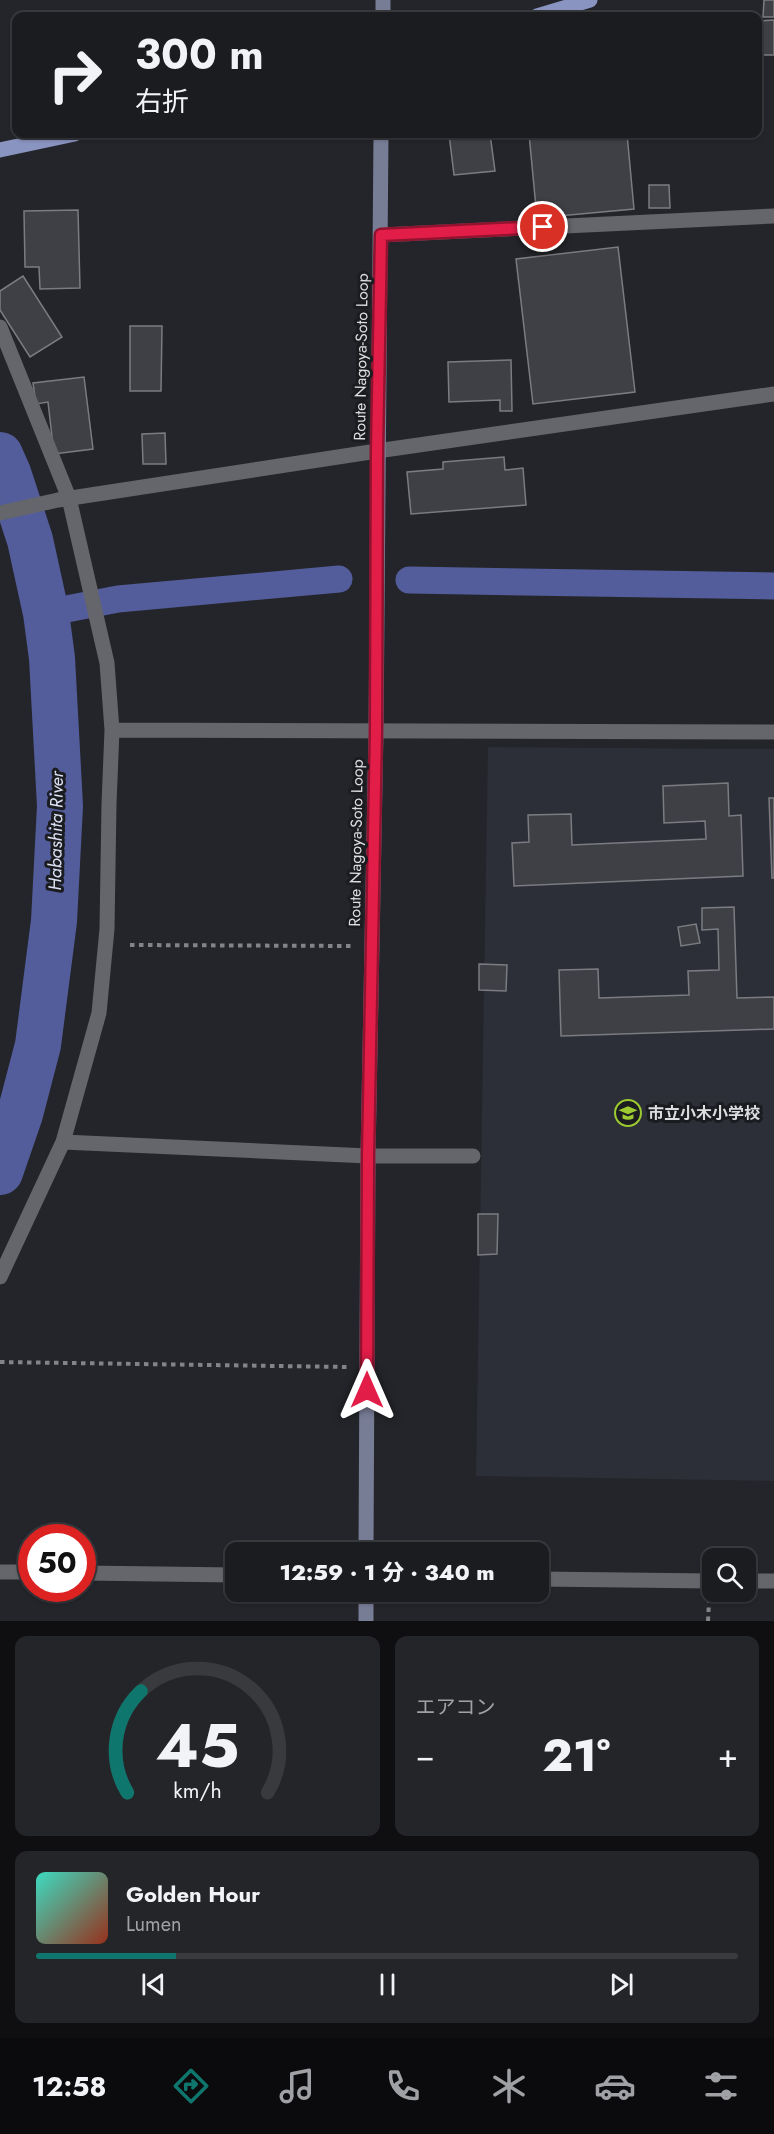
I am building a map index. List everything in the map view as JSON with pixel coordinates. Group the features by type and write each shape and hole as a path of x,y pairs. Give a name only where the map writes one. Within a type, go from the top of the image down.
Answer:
{"main road":[{"path":"550,12 590,0"},
{"path":"0,150 56,138"},
{"name":"Route Nagoya-Soto Loop","path":"366,1542 368,1156 376,731 381,138"},
{"path":"366,1602 366,1621"}],"street":[{"path":"381,235 774,216"},
{"path":"0,327 63,499 90,589 107,663 112,730 107,929 99,1013 63,1142 0,1277"},
{"path":"0,513 63,499 774,394"},
{"path":"112,730 774,732"},
{"path":"63,1142 368,1156 473,1156"},
{"path":"0,1572 18,1572"},
{"path":"96,1573 225,1575"},
{"path":"549,1579 702,1581"},
{"path":"756,1581 774,1581"}],"path":[{"path":"130,945 372,946"},
{"path":"0,1362 367,1367"}],"shaded area":[{"name":"市立小木小学校","path":"488,747 774,749 774,1481 476,1476"}],"building":[{"path":"764,0 774,0 774,17 763,17"},
{"path":"774,20 774,55 762,55 762,21"},
{"path":"449,138 491,138 495,171 454,175"},
{"path":"529,138 627,138 634,209 537,218"},
{"path":"649,185 669,185 670,208 649,208"},
{"path":"78,210 80,288 40,289 39,267 25,267 24,211"},
{"path":"618,247 635,392 533,404 516,259"},
{"path":"23,276 62,337 30,357 0,310 0,291"},
{"path":"130,326 162,326 161,391 130,391"},
{"path":"511,360 512,411 500,411 500,400 449,402 448,362"},
{"path":"84,377 93,449 54,454 48,402 36,404 33,383"},
{"path":"165,433 166,464 143,464 142,434"},
{"path":"504,457 505,470 523,468 526,505 411,514 407,472 443,469 443,462"},
{"path":"728,783 729,816 741,815 743,876 514,886 512,843 529,842 528,815 571,814 572,845 706,839 705,821 664,823 663,786"},
{"path":"769,798 774,798 774,878 772,878"},
{"path":"734,907 737,998 774,997 774,1029 561,1036 559,970 598,969 599,998 689,995 688,971 719,970 718,929 702,930 702,908"},
{"path":"696,924 700,943 681,946 678,927"},
{"path":"479,964 507,965 506,991 479,990"},
{"path":"478,1214 498,1214 497,1254 478,1255"}],"waterway":[{"name":"Habashita River","path":"0,455 30,540 46,613 52,658 60,806 54,921 38,1045 20,1114 0,1172"},
{"path":"46,613 118,599 339,579"},
{"path":"409,580 774,586"}],"place":[{"name":"市立小木小学校","path":"628,1113"}],"route":[{"path":"367,1390 368,1156 376,731 377,451 381,235 543,227"}]}
